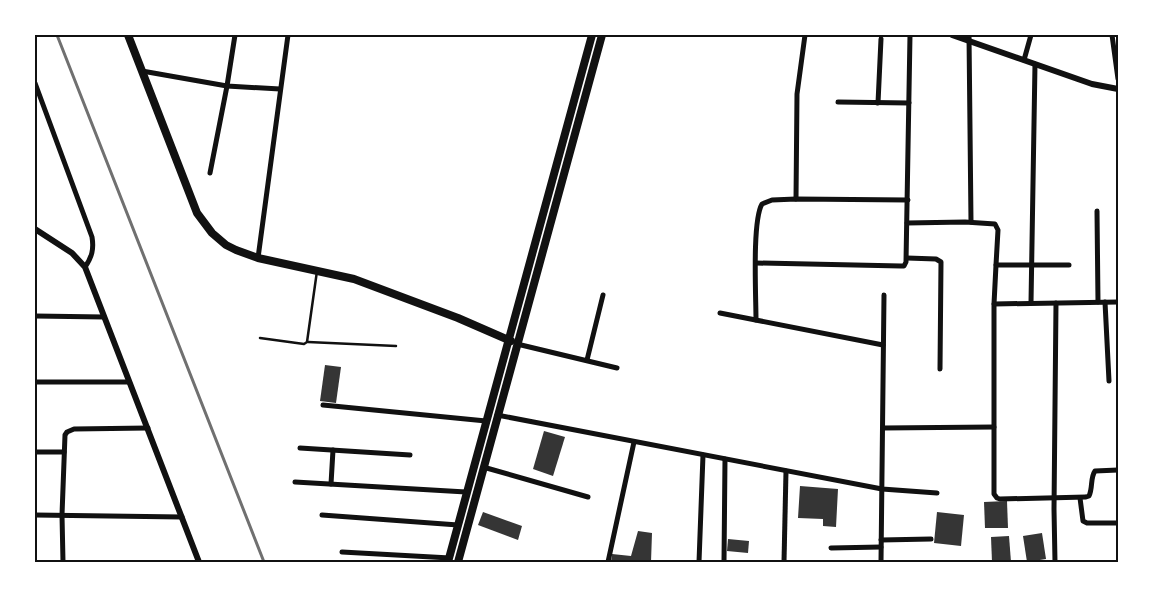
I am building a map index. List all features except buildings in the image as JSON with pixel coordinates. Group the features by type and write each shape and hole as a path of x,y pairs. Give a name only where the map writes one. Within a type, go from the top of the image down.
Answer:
{"main road":[{"path":"128,35 197,213 212,233 226,245 258,258 354,279 458,318 517,344"},
{"path":"449,560 592,35"},
{"path":"458,562 602,35"},
{"path":"541,218 551,221"}],"street":[{"path":"210,172 228,86 235,35"},
{"path":"258,258 288,35"},
{"path":"796,199 796,94 805,35"},
{"path":"756,263 904,266 907,258 910,35"},
{"path":"952,35 968,38 1092,84 1118,89"},
{"path":"1024,60 1031,35"},
{"path":"1112,35 1118,79"},
{"path":"968,38 971,222"},
{"path":"878,103 881,39"},
{"path":"1031,303 1035,64"},
{"path":"142,71 228,86 280,90"},
{"path":"35,83 92,237 94,248 85,267"},
{"path":"838,102 909,103"},
{"path":"756,320 757,232 762,204 772,200 796,199 908,200"},
{"path":"1097,211 1098,302"},
{"path":"907,223 971,222 991,223 997,226 994,304 994,488 997,498 1080,498 1089,496 1092,475 1095,471 1118,470"},
{"path":"35,229 72,253 85,267 199,562"},
{"path":"907,258 941,262 940,369"},
{"path":"996,265 1069,265"},
{"path":"587,360 603,295"},
{"path":"881,562 884,295"},
{"path":"1106,302 1109,381"},
{"path":"994,304 1118,302"},
{"path":"1055,562 1056,303"},
{"path":"720,313 883,345"},
{"path":"35,316 104,317"},
{"path":"517,344 617,368"},
{"path":"35,382 129,382"},
{"path":"323,405 486,421"},
{"path":"497,415 882,489 937,493"},
{"path":"883,428 994,427"},
{"path":"63,562 62,515 65,435 74,429 148,428"},
{"path":"608,562 634,442"},
{"path":"300,448 410,455"},
{"path":"331,484 333,450"},
{"path":"35,452 64,452"},
{"path":"699,562 703,455"},
{"path":"724,562 725,459"},
{"path":"483,467 588,497"},
{"path":"784,562 786,471"},
{"path":"295,482 466,492"},
{"path":"1080,498 1083,521 1087,523 1118,523"},
{"path":"35,515 182,517"},
{"path":"322,515 458,525"},
{"path":"882,540 931,539"},
{"path":"831,548 882,547"},
{"path":"342,552 449,560"}],"lane":[{"path":"307,342 317,270"},
{"path":"260,338 304,344 307,342 396,346"}],"railway":[{"path":"57,35 264,562"}]}
